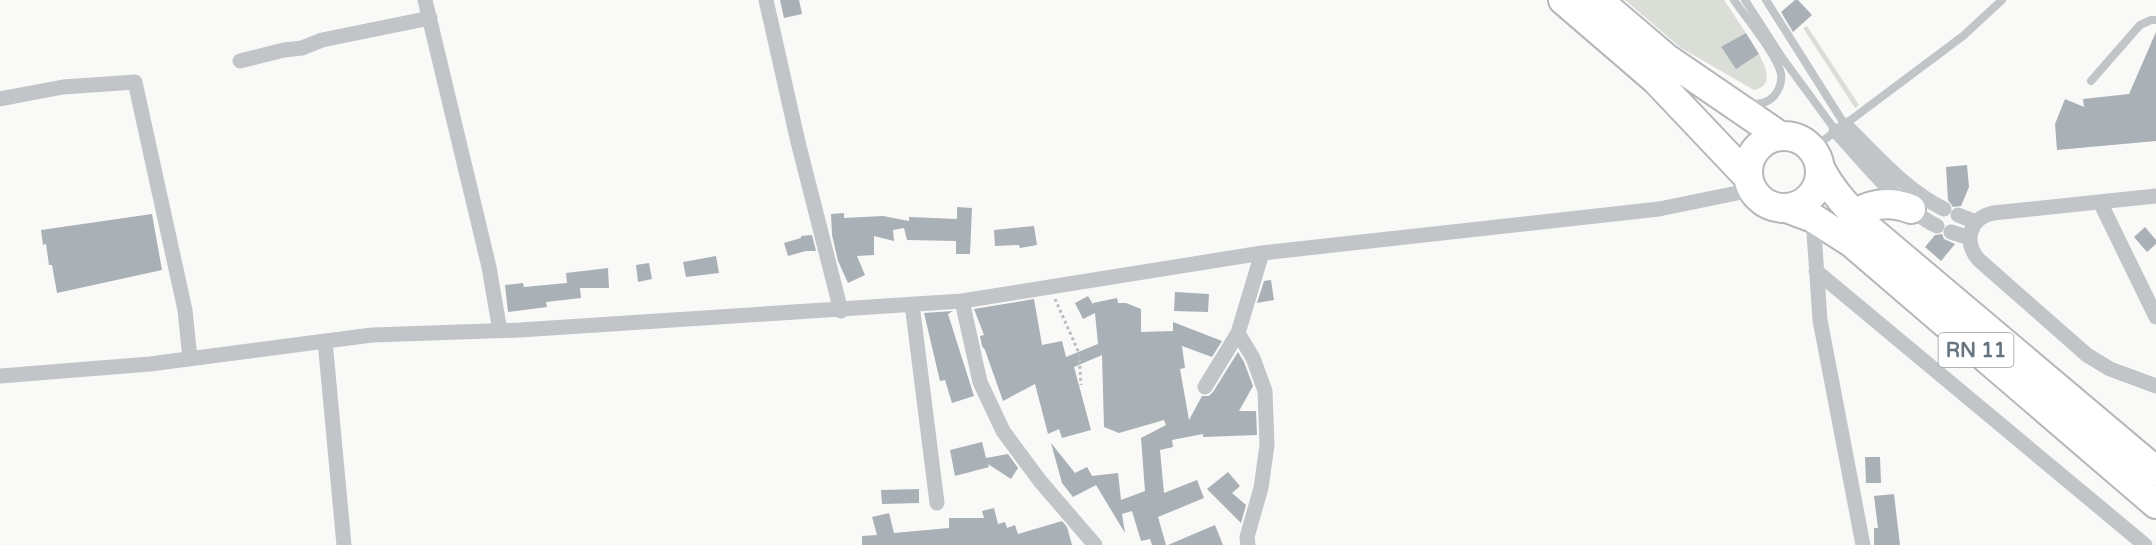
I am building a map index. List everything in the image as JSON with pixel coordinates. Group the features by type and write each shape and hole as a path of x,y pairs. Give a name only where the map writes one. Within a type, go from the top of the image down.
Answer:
{"highway":[{"path":"1563,0 1656,80 1750,184 1761,201 1774,207 1801,213 1802,204 1813,195 1819,182 1816,158 1803,141 1792,136 1780,136 1766,141 1755,150 1749,163 1750,184"},
{"path":"1598,0 1666,58 1780,136"},
{"name":"RN 11","path":"1816,158 1827,183 1854,214 2156,471"},
{"path":"1854,214 1865,208 1883,204 1911,209"},
{"name":"RN 11","path":"1801,213 1851,243 2156,504"}],"street":[{"path":"425,0 489,267 500,331"},
{"path":"766,0 798,142 842,310"},
{"path":"240,61 302,48 322,40 430,18"},
{"path":"0,99 63,87 135,82 185,310 190,359"},
{"path":"1840,128 1911,209 1944,229 1970,237"},
{"path":"1840,128 1925,198 1976,222"},
{"path":"0,376 150,364 372,335 500,331 842,310 962,300 1262,253 1659,209 1750,184"},
{"path":"2156,196 1987,214 1976,222 1970,237 1975,256 2087,355 2110,369 2156,386"},
{"path":"2100,202 2156,317"},
{"path":"1801,213 1816,271 1820,320 1863,545"},
{"path":"1205,387 1238,333 1262,253"},
{"path":"1816,271 2145,545"},
{"path":"962,300 980,382 1003,431 1040,481 1095,545"},
{"path":"912,304 937,503"},
{"path":"1238,333 1253,358 1265,391 1267,445 1261,488 1247,537 1248,545"},
{"path":"325,341 344,545"}],"lane":[{"path":"1666,58 1745,102 1761,104 1769,100 1779,88 1780,72 1768,49 1734,0"},
{"path":"1745,0 1781,56 1840,128"},
{"path":"1766,0 1840,128"},
{"path":"1816,158 1840,128 1978,24 2002,0"},
{"path":"2091,81 2140,25 2156,20"}],"path":[{"path":"1049,287 1079,353 1081,385"}],"shaded area":[{"path":"1625,0 1724,0 1746,33 1721,48 1736,68 1759,54 1767,75 1764,84 1754,90 1681,48"},
{"path":"1807,26 1859,105 1855,108 1803,28"}],"building":[{"path":"780,0 799,0 802,14 784,18"},
{"path":"1798,0 1812,15 1793,32 1781,12"},
{"path":"2156,32 2156,141 2057,150 2055,124 2065,99 2084,107 2083,99 2129,94"},
{"path":"1746,33 1759,54 1736,69 1721,47"},
{"path":"1967,165 1969,187 1961,206 1953,207 1948,200 1946,167"},
{"path":"957,207 972,208 970,254 956,254 956,241 907,240 904,228 893,230 894,241 874,236 874,255 857,256 865,275 848,283 838,261 832,235 831,214 844,213 844,218 883,216 909,221 909,217 957,219"},
{"path":"152,214 162,270 57,293 52,265 49,265 41,230"},
{"path":"1034,226 1037,245 1020,248 1019,245 995,246 994,230"},
{"path":"2145,227 2156,240 2156,244 2147,252 2134,237"},
{"path":"1942,234 1944,239 1955,244 1941,261 1925,247 1935,235"},
{"path":"812,235 816,251 788,256 784,243 801,238 801,236"},
{"path":"716,256 719,273 686,277 683,262"},
{"path":"649,263 652,279 638,282 636,265"},
{"path":"608,268 609,288 580,288 581,298 546,302 547,307 508,312 505,285 523,283 524,287 567,283 566,273"},
{"path":"1271,280 1274,300 1257,303 1264,281"},
{"path":"1175,292 1209,294 1208,312 1174,311"},
{"path":"1088,296 1094,306 1093,303 1117,298 1118,303 1126,303 1141,309 1141,332 1173,331 1173,322 1222,341 1212,357 1182,346 1185,368 1180,369 1189,420 1202,396 1209,396 1213,392 1238,352 1253,386 1239,411 1256,411 1257,435 1203,437 1203,434 1172,440 1173,447 1160,450 1164,493 1197,480 1204,498 1158,517 1166,545 1152,545 1150,539 1141,541 1132,511 1122,514 1125,533 1096,485 1073,497 1062,483 1051,443 1075,473 1087,467 1092,476 1118,473 1121,500 1145,491 1141,438 1166,425 1164,420 1119,433 1104,427 1102,355 1074,367 1091,430 1062,438 1059,429 1048,434 1035,384 1003,401 982,346 980,336 984,335 974,309 1034,299 1042,345 1062,341 1066,357 1098,344 1095,313 1083,319 1075,303"},
{"path":"953,311 948,314 974,396 952,403 945,380 940,381 924,313"},
{"path":"982,442 986,458 1008,454 1018,468 1011,479 988,464 989,467 955,476 950,450"},
{"path":"1865,457 1880,457 1881,483 1866,483"},
{"path":"1228,472 1240,486 1232,493 1246,505 1241,523 1207,489"},
{"path":"919,489 919,503 882,504 881,490"},
{"path":"1894,494 1900,545 1874,545 1874,528 1878,528 1874,496"},
{"path":"994,508 998,524 1005,522 1007,528 1015,525 1018,534 1062,521 1067,527 1072,545 862,545 862,536 877,535 872,517 889,513 894,533 949,528 949,518 984,518 982,511"},
{"path":"1215,525 1223,545 1168,545"}]}
